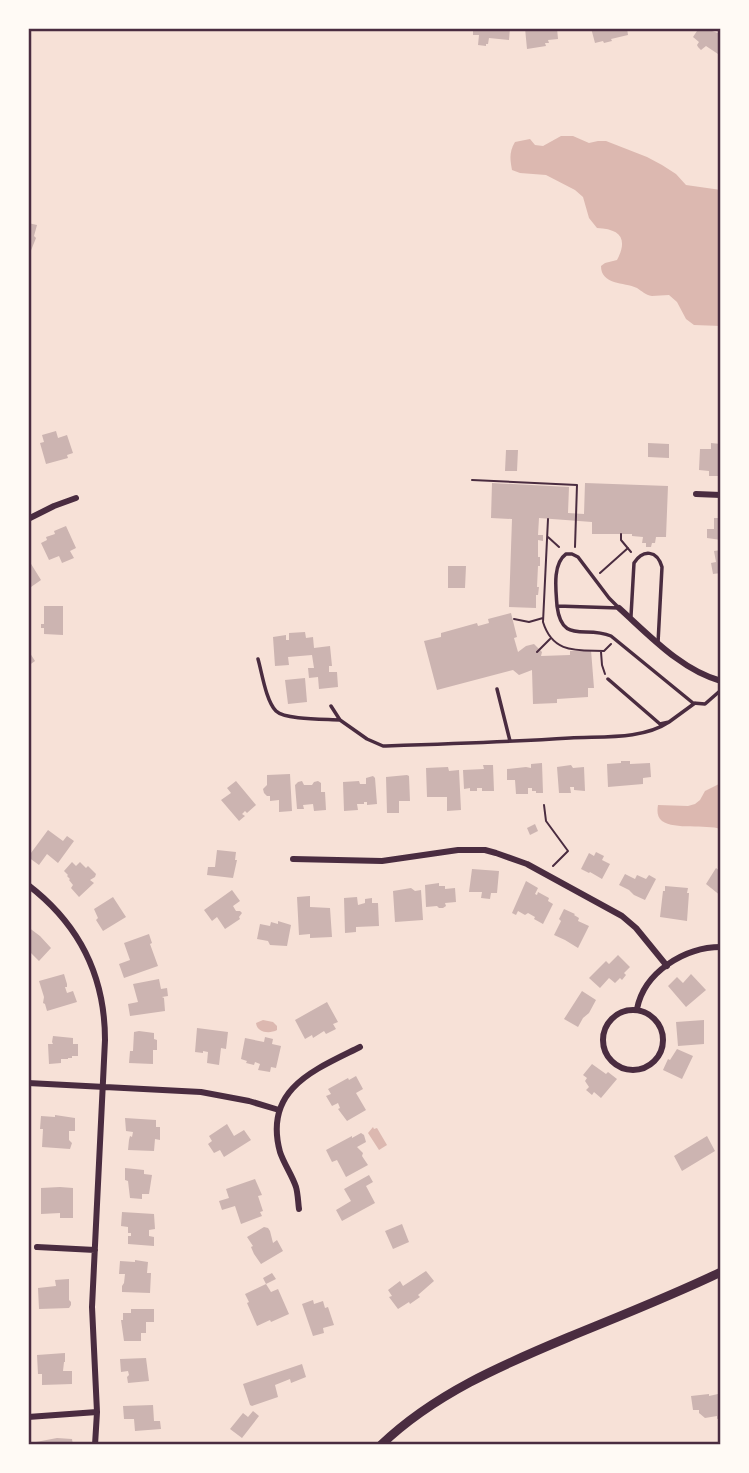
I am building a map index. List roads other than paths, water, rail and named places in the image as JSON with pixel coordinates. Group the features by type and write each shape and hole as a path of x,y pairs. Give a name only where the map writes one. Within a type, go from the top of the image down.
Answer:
{"main road":[{"path":"381,1445 437,1402 487,1372 721,1272"}],"street":[{"path":"696,494 721,495"},
{"path":"28,519 76,498"},
{"path":"619,608 691,668 721,681"},
{"path":"293,859 382,861 458,850 485,850 513,858 625,919 636,928 667,966"},
{"path":"28,886 49,903 84,950 103,1004 105,1030 92,1322 97,1412 95,1445"},
{"path":"637,1009 649,984 667,966 695,950 721,947"},
{"path":"637,1009 649,1013 660,1024 663,1045 660,1055 652,1064 640,1070 630,1070 618,1066 609,1058 604,1048 603,1035 616,1015 637,1009"},
{"path":"299,1209 295,1185 277,1138 279,1110 289,1092 302,1079 360,1046"},
{"path":"28,1083 201,1092 279,1110"},
{"path":"37,1247 95,1250"},
{"path":"28,1416 97,1412"}],"lane":[{"path":"631,618 633,566 636,559 646,553 652,554 662,565 658,643"},
{"path":"619,608 574,555 566,554 561,558 558,567 557,606 559,621 566,628 611,636 695,703 708,702 721,690"},
{"path":"557,606 619,608"},
{"path":"258,659 268,694 277,713 340,720"},
{"path":"608,679 657,722 669,722"},
{"path":"497,689 510,741"},
{"path":"331,706 340,720 367,739 383,746 641,734 657,730 695,703"}]}
